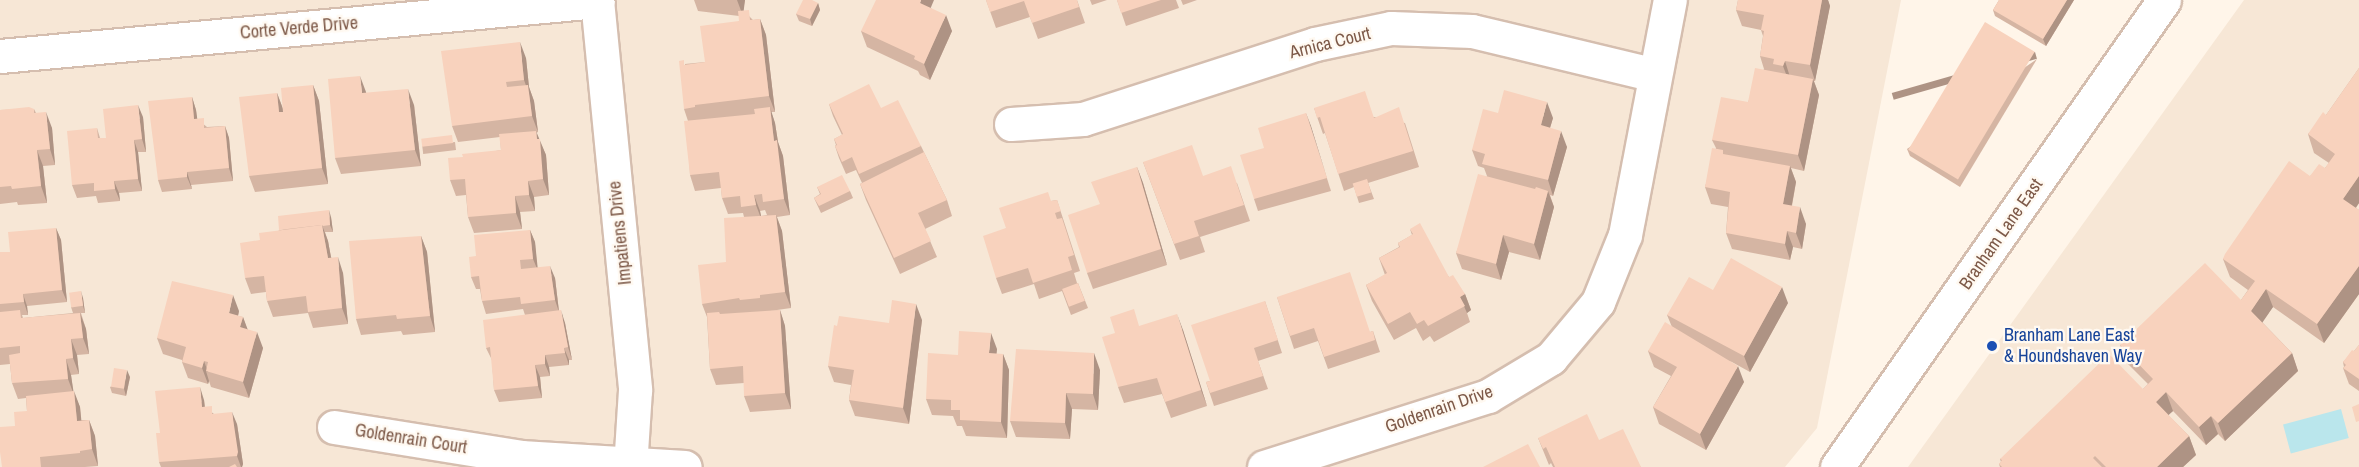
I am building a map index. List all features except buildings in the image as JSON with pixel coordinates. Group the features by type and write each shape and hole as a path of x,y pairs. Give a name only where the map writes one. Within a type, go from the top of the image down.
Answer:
{"street":[{"name":"Goldenrain Drive","path":"1264,467 1488,396 1551,358 1598,302 1624,235 1670,0"},
{"name":"Branham Lane East","path":"1837,467 1987,256 2164,0"},
{"name":"Corte Verde Drive","path":"0,56 597,1"},
{"name":"Impatiens Drive","path":"597,1 636,390 630,465"},
{"name":"Arnica Court","path":"1011,124 1083,119 1315,44 1391,28 1472,31 1655,75"},
{"name":"Goldenrain Court","path":"334,427 521,457 630,465"},
{"path":"630,465 685,467"}],"shaded area":[{"path":"0,0 1901,0 1817,428 1785,467 0,467"},
{"path":"2244,0 2359,0 2359,467 1908,467"}],"water":[{"path":"2341,409 2349,438 2291,454 2283,425"}],"place":[{"name":"Branham Lane East & Houndshaven Way","path":"1992,346"}]}
